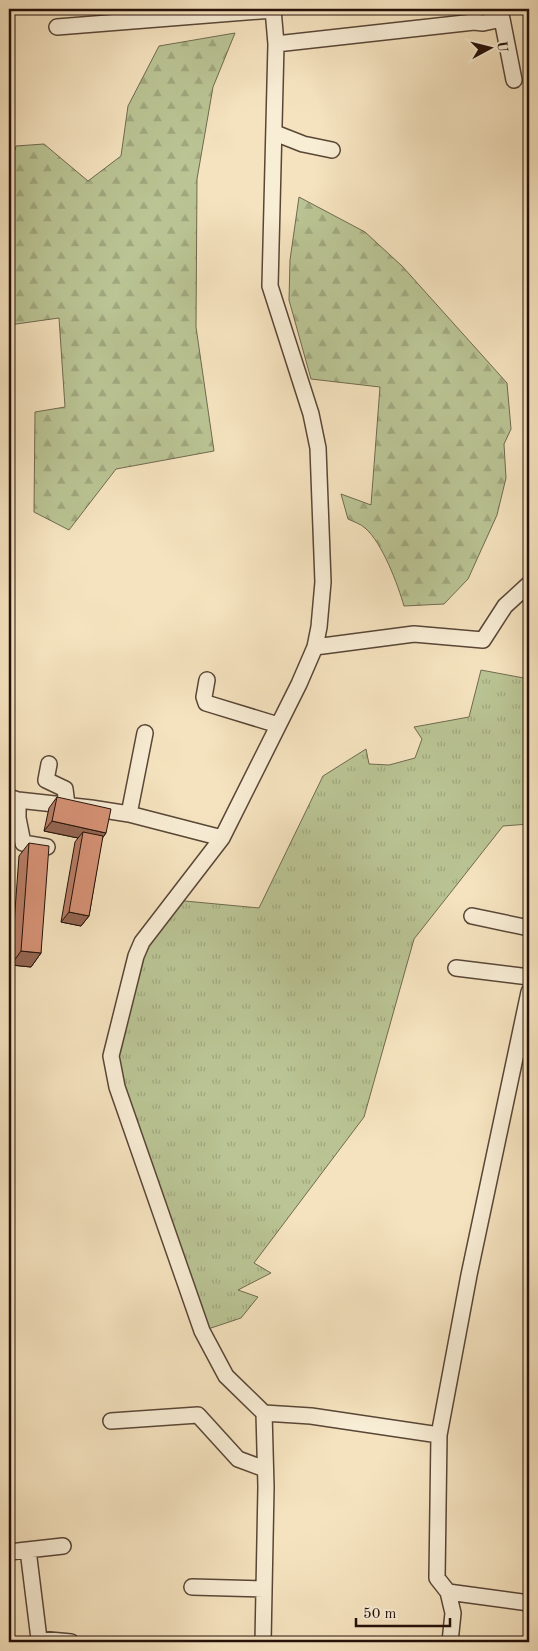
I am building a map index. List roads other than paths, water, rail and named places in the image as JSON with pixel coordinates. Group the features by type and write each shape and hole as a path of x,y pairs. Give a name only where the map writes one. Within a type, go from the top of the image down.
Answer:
{"street":[{"path":"56,27 273,9 276,44 270,286 311,414 318,448 323,529 323,582 315,647 222,838 142,942 136,956 111,1056 112,1067 206,1340 226,1376 264,1413 311,1416 439,1435"},
{"path":"276,44 495,18 514,80"},
{"path":"275,133 303,144 332,150"},
{"path":"315,647 414,634 483,640 505,606 529,584"},
{"path":"207,680 204,696 206,703 278,725"},
{"path":"129,814 145,733"},
{"path":"49,764 46,780 65,789 67,805"},
{"path":"48,847 23,843 13,798 129,814 222,838"},
{"path":"472,916 529,928"},
{"path":"456,968 529,977"},
{"path":"450,1642 453,1613 448,1592 437,1578 439,1435 529,992"},
{"path":"262,1642 264,1413"},
{"path":"112,1421 198,1415 238,1458 265,1469"},
{"path":"9,1552 63,1546"},
{"path":"28,1550 39,1639 71,1642"},
{"path":"192,1587 263,1589"},
{"path":"448,1592 529,1603"}]}
